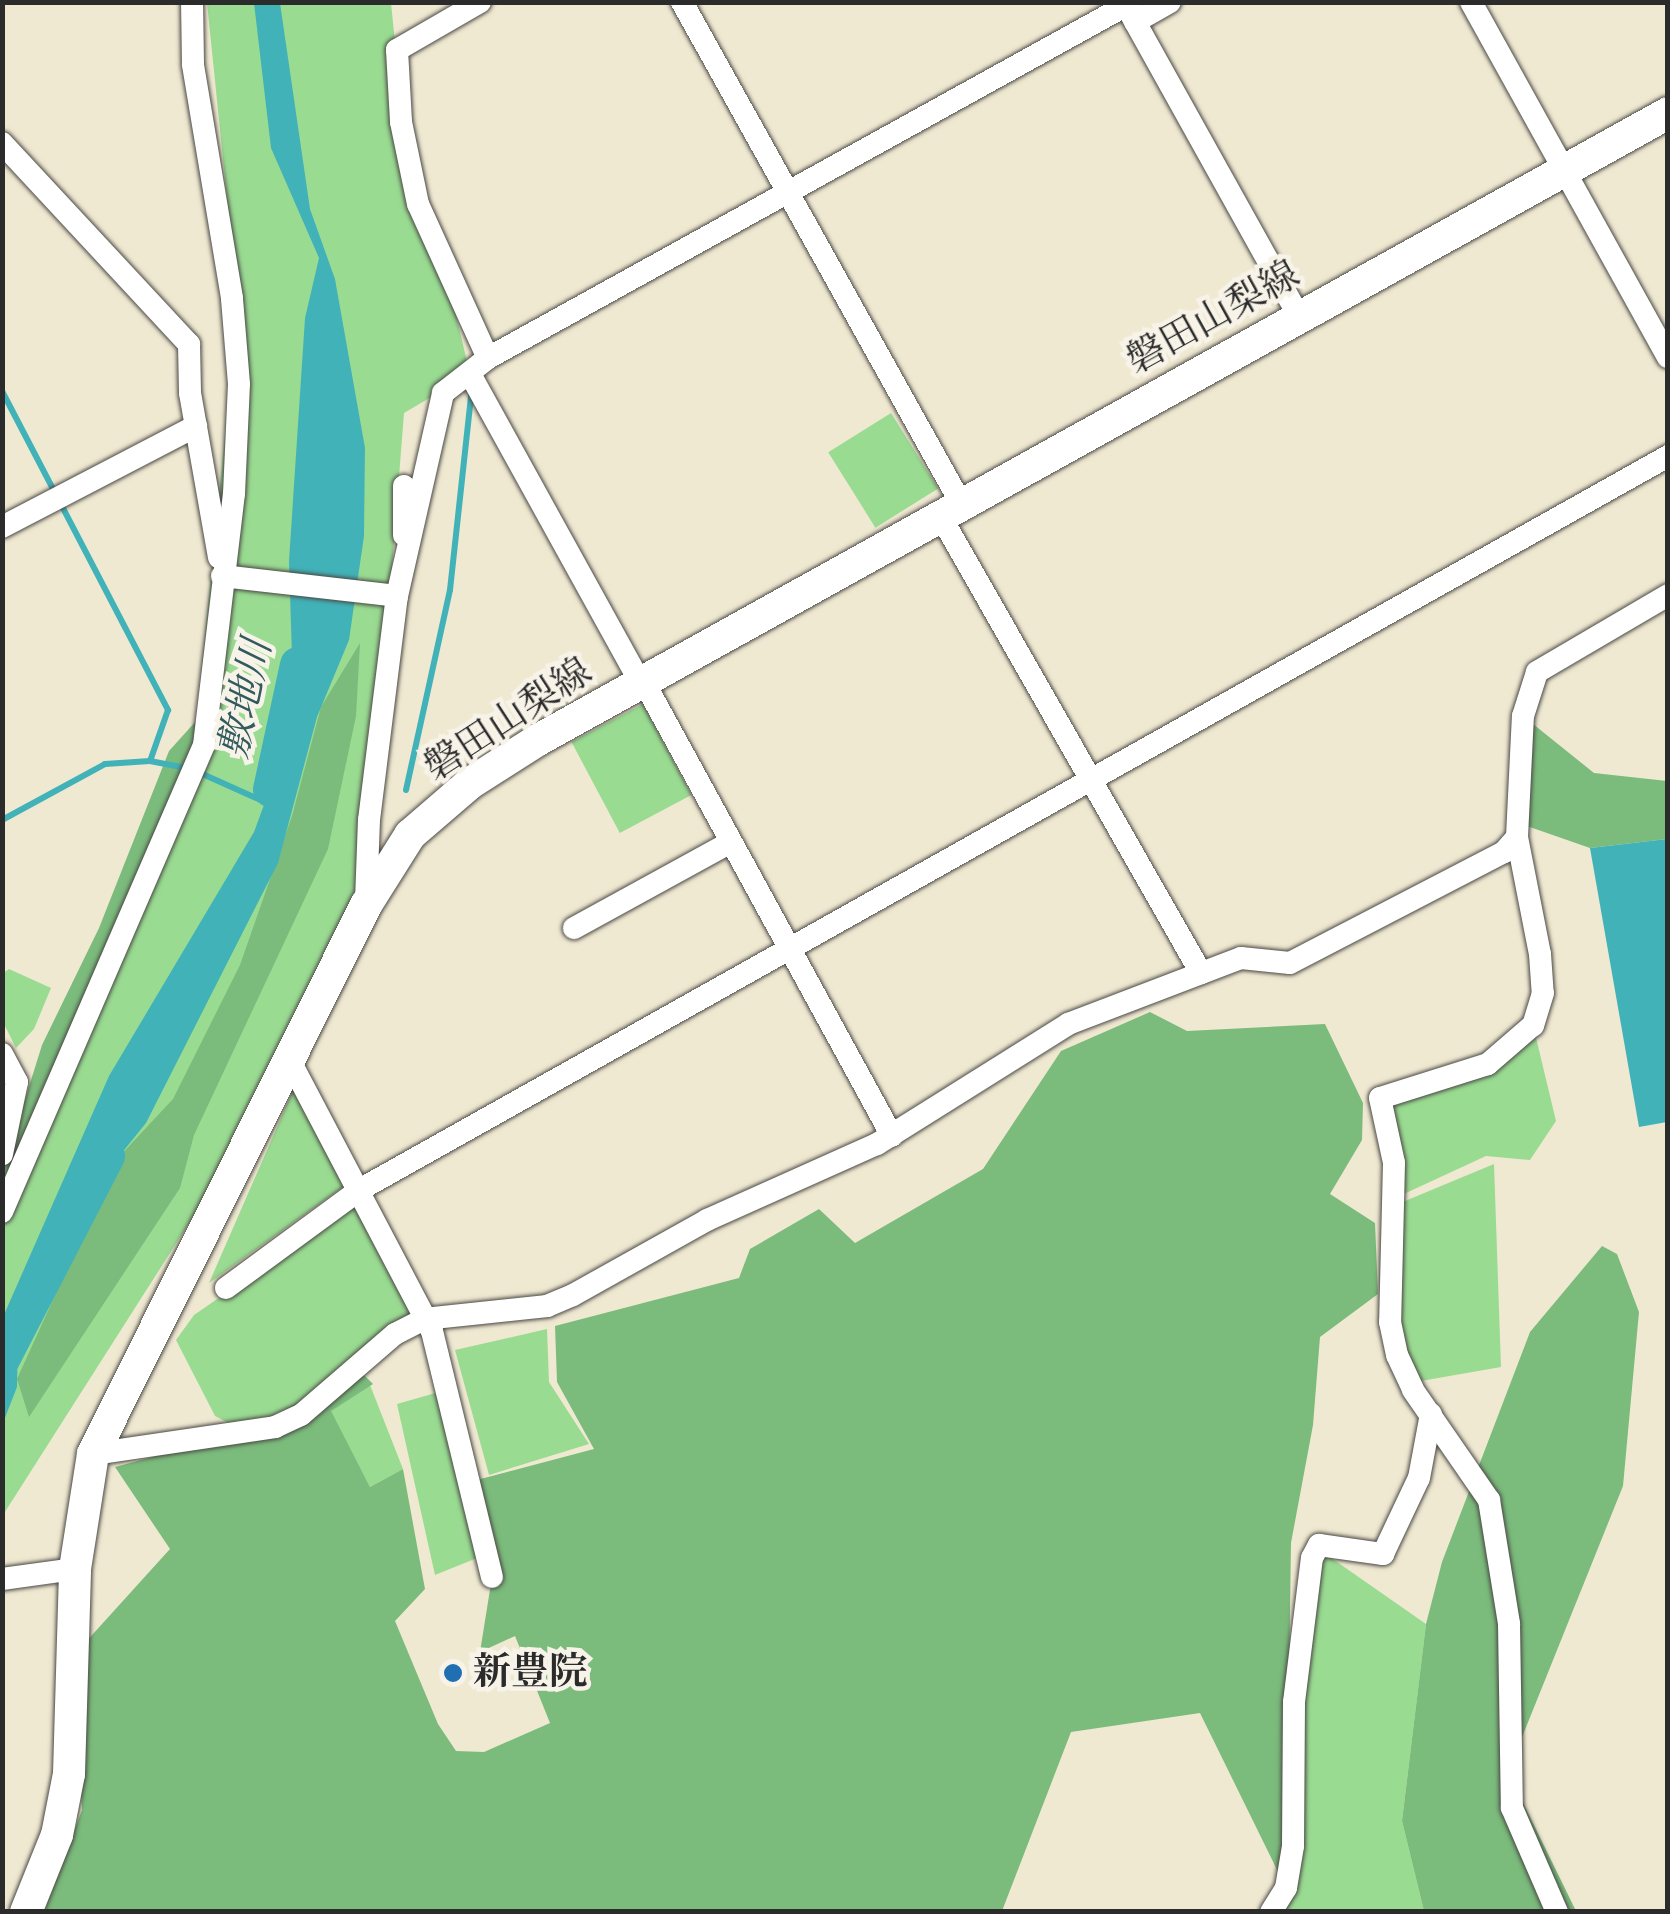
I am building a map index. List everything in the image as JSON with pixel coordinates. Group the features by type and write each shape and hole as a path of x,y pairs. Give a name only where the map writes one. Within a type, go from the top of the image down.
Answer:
{"main road":[{"name":"磐田山梨線","path":"26,1912 57,1835 69,1774 75,1569 93,1454 288,1057 366,905 410,835 469,784 642,683 1668,112"}],"street":[{"path":"2,1212 199,758 230,577 238,384 232,298 193,64 192,2"},
{"path":"480,2 397,50 401,122 418,204 488,358"},
{"path":"682,2 789,193 951,510 1201,973"},
{"path":"395,588 443,394 488,358 1129,8 1170,2"},
{"path":"1471,2 1668,357"},
{"path":"1129,8 1299,316"},
{"path":"2,143 189,344 196,426 230,577"},
{"path":"470,374 892,1136"},
{"path":"2,527 196,426"},
{"path":"226,1288 361,1189 1668,456"},
{"path":"366,905 369,820 404,486"},
{"path":"230,577 395,588"},
{"path":"1557,1912 1512,1808 1509,1624 1488,1500 1397,1354 1390,1322 1394,1164 1380,1098 1488,1064 1532,1025 1542,992 1540,954 1517,836 1523,716 1537,672 1668,595"},
{"path":"93,1454 275,1427 301,1415 394,1334 424,1319 547,1306 707,1220 892,1136 1068,1024 1241,958 1290,963 1504,852 1517,836"},
{"path":"574,928 729,843"},
{"path":"2,1054 17,1082 2,1154"},
{"path":"288,1057 361,1189 432,1331 492,1577"},
{"path":"1271,1912 1286,1888 1293,1846 1294,1702 1312,1558 1319,1545 1383,1554 1419,1478 1431,1414"},
{"path":"2,1579 75,1569"}],"green space":[{"path":"207,3 391,3 398,72 470,374 404,413 367,886 265,1104 3,1515 3,1204 190,785 238,305"},
{"path":"891,413 938,488 875,528 828,452"},
{"path":"360,643 356,716 328,849 194,1135 180,1188 29,1417 17,1379 117,1159 173,1099 240,965 292,816 321,707"},
{"path":"643,704 691,795 620,833 571,742"},
{"path":"1523,716 1594,773 1667,781 1667,839 1590,848 1518,823"},
{"path":"196,721 198,753 3,1190 3,1170 42,1045 99,928 169,751"},
{"path":"9,969 51,988 34,1029 16,1048 3,1022 3,973"},
{"path":"1150,1012 1187,1031 1325,1024 1363,1103 1362,1140 1330,1194 1375,1223 1378,1294 1320,1337 1313,1425 1291,1543 1286,1888 1200,1713 1071,1732 1002,1911 44,1912 82,1810 73,1656 170,1549 115,1467 246,1432 357,1368 373,1384 331,1411 370,1487 403,1469 425,1589 395,1621 438,1724 456,1751 484,1752 550,1723 515,1636 480,1652 492,1577 469,1482 594,1449 557,1382 555,1326 739,1278 750,1249 819,1209 855,1243 983,1169 1061,1051"},
{"path":"1533,1025 1556,1121 1530,1160 1486,1156 1393,1199 1387,1096 1491,1069"},
{"path":"295,1086 347,1184 209,1283"},
{"path":"1494,1164 1501,1367 1421,1381 1397,1355 1393,1206"},
{"path":"356,1203 420,1316 357,1368 246,1432 215,1416 176,1340 194,1315"},
{"path":"1602,1246 1617,1254 1639,1312 1623,1486 1508,1772 1576,1911 1424,1911 1402,1821 1426,1624 1442,1562 1530,1332"},
{"path":"547,1329 549,1382 589,1444 489,1475 455,1350"},
{"path":"370,1385 403,1469 370,1487 330,1411"},
{"path":"439,1392 487,1554 435,1575 397,1404"},
{"path":"1317,1548 1426,1624 1402,1821 1424,1911 1281,1912"}],"water":[{"path":"254,3 280,3 310,209 335,279 365,448 364,536 349,640 317,717 278,863 146,1123 87,1196 18,1331 17,1387 3,1423 3,1317 109,1076 254,832 279,764 293,690 289,561 305,318 319,258 271,148"},
{"path":"1667,839 1667,1122 1639,1127 1590,848"}],"waterway":[{"path":"406,790 450,590 472,389"},
{"path":"2,391 168,710 150,761"},
{"name":"敷地川","path":"270,789 297,664"},
{"path":"2,820 105,764 150,761 186,768"},
{"path":"198,772 265,802"},
{"name":"敷地川","path":"2,1359 107,1156"}],"place":[{"name":"新豊院","path":"453,1673"}]}
